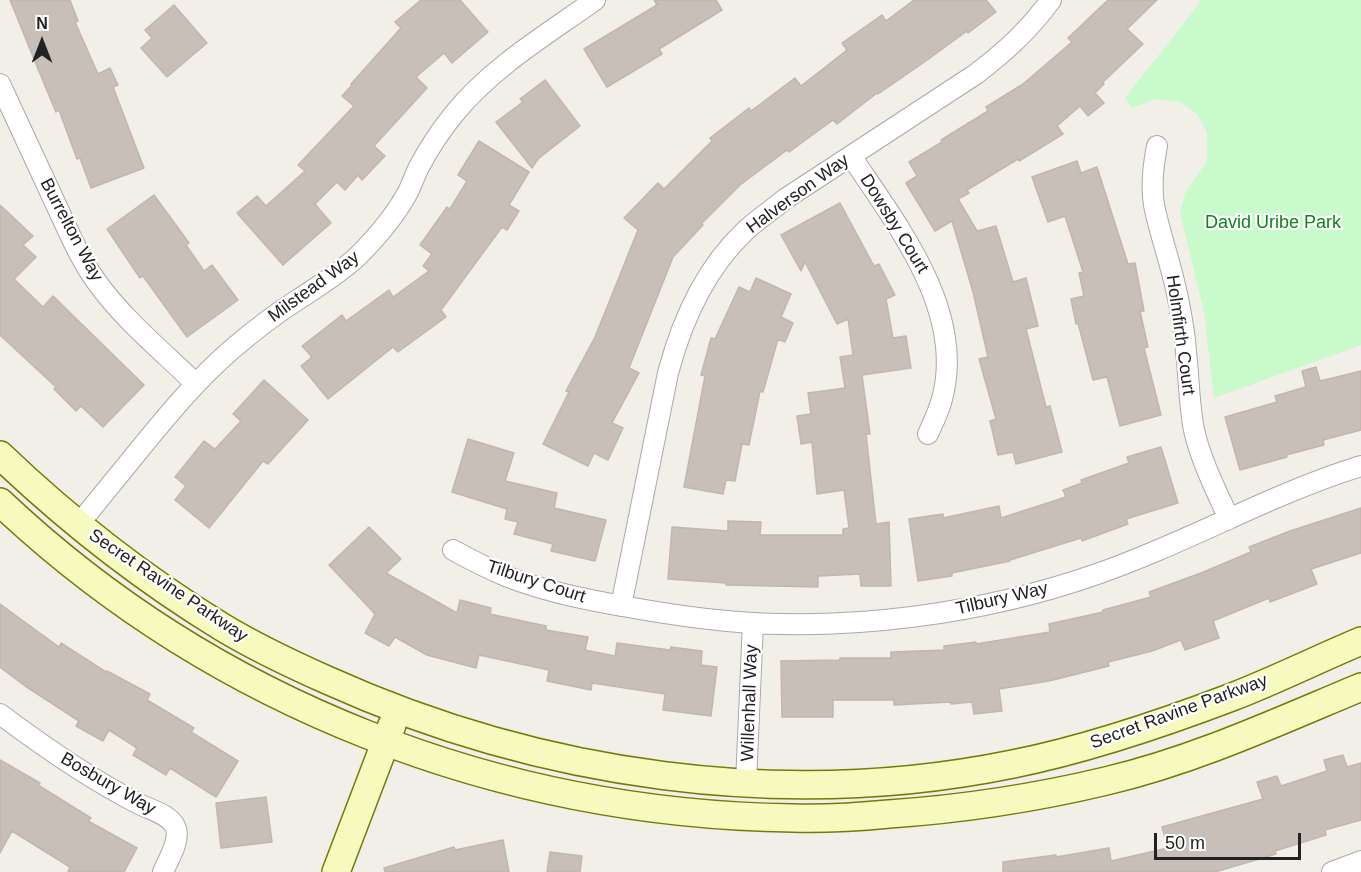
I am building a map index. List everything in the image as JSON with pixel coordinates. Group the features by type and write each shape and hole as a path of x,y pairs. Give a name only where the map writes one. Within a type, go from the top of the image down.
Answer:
{"main road":[{"name":"Secret Ravine Parkway","path":"0,455 43,496 126,562 223,627 287,661 355,693 442,726 496,743 623,771 677,778 799,785 915,779 1011,765 1154,725 1235,696 1361,641"},
{"name":"Secret Ravine Parkway","path":"0,502 99,586 156,626 212,660 301,707 385,742 486,775 560,793 686,813 798,819 864,816 920,812 1064,791 1109,781 1203,753 1361,687"},
{"path":"56,551 78,525"},
{"path":"336,872 398,710"}],"street":[{"name":"Milstead Way","path":"78,525 195,383 251,333 335,275 358,256 387,224 408,192 429,150 471,95 507,63 595,0"},
{"name":"Halverson Way","path":"621,606 674,350 692,304 711,273 729,248 762,216 976,74 1023,34 1051,0"},
{"name":"Burrelton Way","path":"0,84 82,260 124,314 195,383"},
{"name":"Holmfirth Court","path":"1157,146 1153,173 1154,203 1183,323 1194,432 1229,519"},
{"name":"Dowsby Court","path":"851,156 918,258 941,321 945,343 945,383 942,400 928,434"},
{"name":"Tilbury Way","path":"621,606 729,622 778,624 833,623 945,612 1008,600 1099,573 1161,549 1305,486 1361,466"},
{"name":"Tilbury Court","path":"453,550 509,577 621,606"},
{"name":"Willenhall Way","path":"746,783 753,622"},
{"name":"Bosbury Way","path":"0,714 87,774 169,819 176,829 176,842 163,872"},
{"path":"1332,872 1361,861"}],"green space":[{"name":"David Uribe Park","path":"1202,0 1361,0 1361,345 1214,398 1204,312 1180,213 1185,193 1207,161 1207,132 1197,114 1180,102 1155,99 1132,108 1125,98"}],"building":[{"path":"10,0 70,0 78,21 75,22 98,74 110,68 118,85 113,87 144,168 91,188 80,158 77,159 59,110 56,112"},
{"path":"421,0 460,0 488,32 452,63 444,53 416,77 427,88 374,146 385,156 362,180 358,175 345,190 337,182 315,204 331,223 283,265 237,213 257,196 266,206 305,171 298,165 354,106 342,96 401,28 395,22"},
{"path":"654,0 716,0 722,10 659,49 662,54 607,87 584,49 657,5"},
{"path":"914,0 986,0 996,12 877,93 837,124 833,120 789,152 787,150 740,185 701,224 703,225 673,257 629,368 639,373 612,423 623,428 608,460 594,453 588,466 543,444 569,392 566,391 595,337 638,230 624,218 658,183 664,189 712,141 710,138 749,108 751,111 795,78 801,86 847,50 842,43 882,15 886,21"},
{"path":"1108,0 1157,0 1127,29 1143,44 1103,82 1104,84 1095,93 1104,103 1088,116 1080,106 1057,126 1063,134 967,190 969,193 958,199 977,231 996,226 1013,282 1026,278 1038,326 1026,329 1046,407 1050,406 1062,452 1016,464 1013,452 998,455 990,421 996,419 979,359 988,357 973,292 952,221 935,231 906,183 917,176 909,162 988,111 986,107 1023,84 1072,42 1068,38"},
{"path":"174,5 207,43 167,77 141,48 152,38 145,30"},
{"path":"545,80 580,126 538,159 532,168 496,122 523,102 520,99"},
{"path":"479,141 529,172 509,205 519,211 507,230 502,227 441,310 446,317 398,352 393,347 328,399 301,366 312,357 302,346 342,315 346,321 389,290 393,297 429,271 423,266 432,254 420,245 447,207 450,209 467,181 458,175"},
{"path":"1077,161 1081,173 1097,167 1128,264 1135,263 1144,311 1140,311 1148,347 1144,348 1161,415 1120,426 1107,377 1093,380 1078,323 1076,324 1071,299 1084,296 1079,273 1083,272 1065,216 1048,222 1032,177"},
{"path":"154,195 189,243 186,245 204,271 212,265 238,300 187,337 143,276 140,278 107,229"},
{"path":"840,203 874,266 879,264 895,295 886,299 893,338 906,336 911,368 862,375 870,434 866,434 876,524 889,522 891,586 861,586 860,574 818,576 818,587 726,585 726,583 668,579 672,527 728,531 728,521 761,522 760,535 843,535 843,529 849,528 844,490 817,494 812,442 801,444 797,416 811,414 808,393 845,388 840,357 853,355 848,319 837,324 805,262 801,271 781,235"},
{"path":"0,205 33,236 23,245 36,257 14,279 43,307 53,296 144,385 103,427 81,406 76,411 54,389 56,387 0,335"},
{"path":"756,278 791,294 781,317 793,323 785,342 778,339 763,392 760,391 749,445 742,444 735,481 726,480 723,494 684,487 705,376 701,375 711,338 715,339 739,287 750,292"},
{"path":"1316,367 1320,381 1361,371 1361,430 1323,440 1324,445 1240,470 1225,417 1277,402 1275,396 1306,387 1302,371"},
{"path":"264,380 308,420 268,464 263,461 209,528 175,500 186,486 175,477 204,441 215,449 241,421 233,414"},
{"path":"468,439 514,453 505,481 557,493 554,508 606,520 595,561 551,551 553,544 514,534 518,522 505,519 507,509 452,492"},
{"path":"1161,447 1178,503 1126,519 1128,524 1082,541 1081,538 1010,561 952,573 952,576 918,581 909,519 943,514 943,518 999,506 1001,518 1066,497 1063,490 1082,483 1081,480 1129,463 1127,457"},
{"path":"1361,508 1361,553 1311,569 1317,584 1270,602 1269,598 1213,621 1219,638 1185,650 1181,640 1152,651 1108,662 1109,666 1049,681 999,689 1002,711 974,714 972,702 894,705 894,700 833,700 833,717 782,717 781,661 891,658 891,652 944,650 944,646 976,642 976,644 1050,632 1049,624 1103,612 1103,610 1151,597 1149,592 1251,552 1249,547"},
{"path":"369,527 401,559 386,573 457,613 460,600 491,608 490,614 546,626 546,630 588,637 585,650 615,656 617,643 670,650 671,647 702,651 701,665 717,667 711,716 663,710 665,694 592,683 591,690 547,681 549,670 479,655 476,668 427,655 395,637 389,646 365,633 375,614 329,565"},
{"path":"0,604 59,647 61,643 106,672 150,694 147,700 194,728 191,732 238,761 216,797 170,768 166,775 133,755 137,748 109,730 103,741 76,726 79,721 0,667"},
{"path":"1343,755 1347,767 1361,763 1361,820 1325,830 1326,835 1275,851 1276,854 1215,872 1003,872 1003,862 1056,855 1056,857 1109,848 1111,861 1168,848 1162,827 1263,799 1257,782 1277,776 1281,786 1327,771 1324,760"},
{"path":"0,760 40,783 38,785 91,818 88,821 137,848 124,872 68,872 70,867 12,831 0,853"},
{"path":"266,797 272,842 221,848 216,803"},
{"path":"503,840 509,872 385,872 384,868 454,847 455,850"},
{"path":"550,852 582,856 580,872 547,872"}]}
